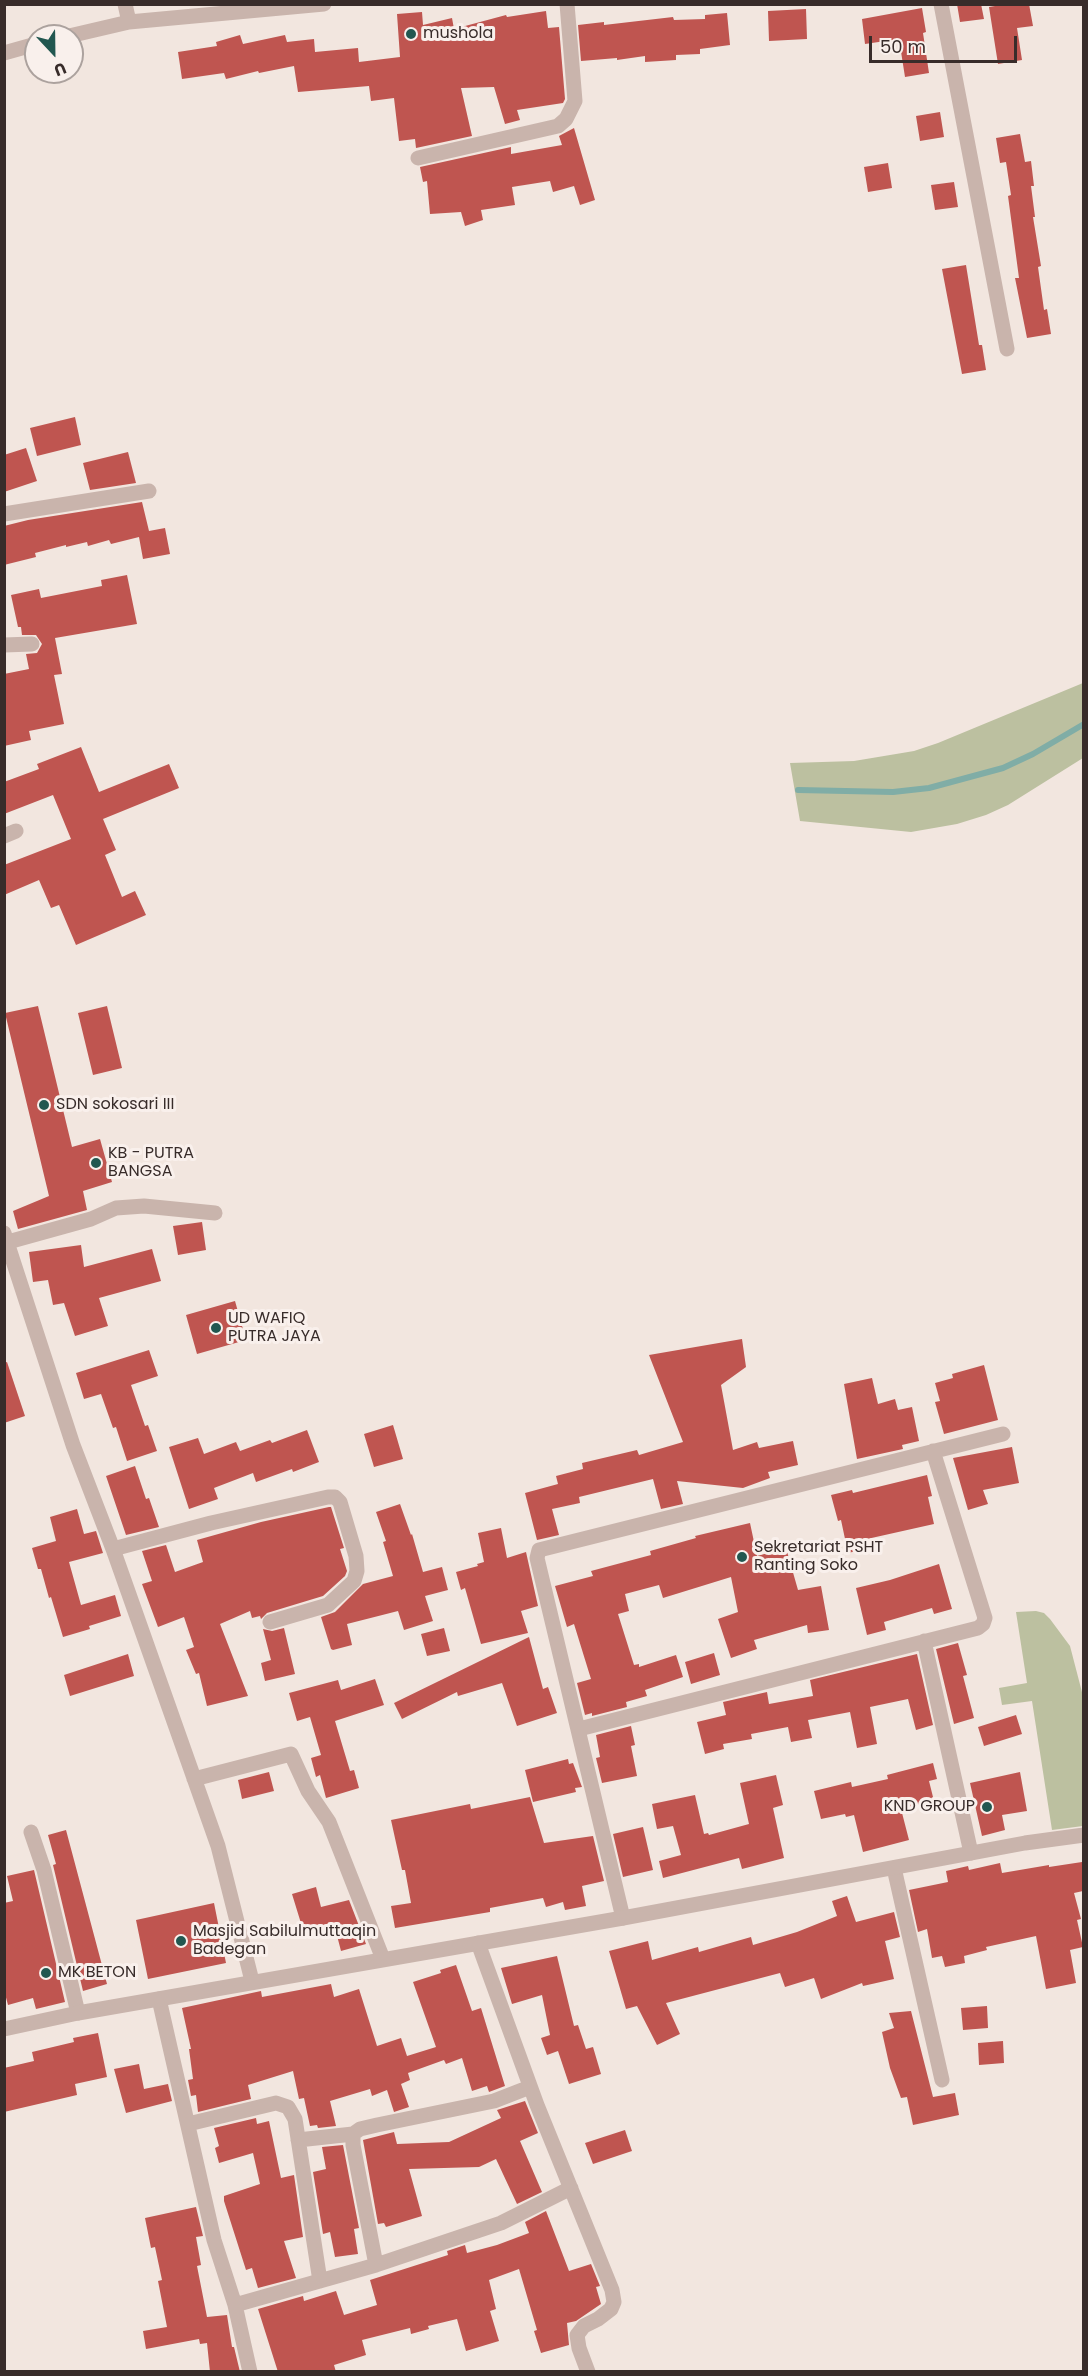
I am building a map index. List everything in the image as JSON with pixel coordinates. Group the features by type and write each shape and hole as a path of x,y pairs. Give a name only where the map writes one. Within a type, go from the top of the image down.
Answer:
{"street":[{"path":"125,4 129,22"},
{"path":"84,32 129,22 324,4"},
{"path":"418,158 558,126 566,119 575,101 567,4"},
{"path":"941,4 1007,349"},
{"path":"4,53 24,47"},
{"path":"4,514 149,491"},
{"path":"4,645 32,644"},
{"path":"215,1213 144,1206 116,1208 91,1219 6,1238 73,1445 113,1549 218,1846 252,1981"},
{"path":"623,1918 537,1558 539,1550 1003,1434"},
{"path":"579,1729 978,1628 983,1624 985,1618 933,1451"},
{"path":"113,1549 211,1523 335,1497 340,1502 356,1557 357,1571 354,1581 328,1605 270,1622"},
{"path":"924,1641 971,1853"},
{"path":"194,1779 286,1754 293,1755 308,1791 329,1822 383,1959"},
{"path":"31,1832 44,1870 78,2013"},
{"path":"4,2029 252,1981 623,1918 1025,1843 1079,1836"},
{"path":"894,1868 942,2080"},
{"path":"478,1943 530,2087 612,2290 614,2302 611,2309 584,2326 577,2336 588,2372"},
{"path":"159,1999 214,2240 235,2305 250,2372"},
{"path":"298,2140 353,2134 360,2129 377,2125 494,2101 530,2087"},
{"path":"188,2124 276,2103 288,2106 295,2119 320,2281"},
{"path":"353,2134 353,2145 376,2265"},
{"path":"235,2305 376,2265 501,2223 571,2188"}],"green space":[{"path":"1083,683 1083,758 1008,805 957,824 911,832 800,821 790,763 854,761 914,751"},
{"path":"1016,1612 1044,1613 1050,1619 1070,1646 1083,1696 1083,1826 1052,1830 1032,1701 1002,1705 999,1688 1027,1683"}],"building":[{"path":"957,4 981,4 984,19 960,22"},
{"path":"1029,4 1033,26 1017,28 1022,60 998,64 989,7"},
{"path":"922,8 929,73 905,77 899,39 865,44 862,19"},
{"path":"806,9 807,39 769,41 768,11"},
{"path":"546,11 548,28 559,27 565,99 563,103 517,110 520,120 505,124 494,87 461,88 472,136 416,148 415,139 399,141 394,98 371,101 369,86 298,92 294,66 259,73 258,71 226,79 224,73 182,79 178,52 217,46 216,42 240,35 243,44 285,35 287,42 314,39 315,52 358,48 359,62 400,57 397,14 422,12 423,25 452,18 454,29 506,15 507,17"},
{"path":"727,13 730,45 700,49 700,54 676,55 676,60 645,62 645,56 617,60 617,58 581,61 578,25 604,22 604,25 673,17 674,20 705,19 705,15"},
{"path":"940,112 944,137 920,141 916,116"},
{"path":"574,128 595,200 580,205 574,186 553,192 550,181 512,187 515,205 481,210 483,220 465,226 461,212 430,214 427,181 423,182 420,167 511,147 511,154 562,145 559,136"},
{"path":"1020,134 1025,162 1031,161 1034,186 1031,186 1035,217 1033,217 1041,266 1038,267 1044,310 1047,309 1051,334 1027,338 1015,278 1019,278 1006,162 1000,163 996,138"},
{"path":"888,163 892,188 868,192 864,167"},
{"path":"954,182 958,207 935,210 931,185"},
{"path":"966,265 979,345 982,345 986,370 962,374 942,269"},
{"path":"75,417 81,445 37,456 30,428"},
{"path":"26,448 37,481 4,492 4,455"},
{"path":"128,452 136,483 90,490 83,463"},
{"path":"142,502 149,531 165,528 170,554 143,559 139,537 111,544 109,540 88,546 87,542 66,547 66,545 35,553 36,557 4,565 4,526"},
{"path":"127,575 137,624 55,638 62,674 54,675 64,724 29,731 31,740 4,746 4,674 29,669 26,654 37,653 42,644 36,635 22,635 11,595 39,589 41,598 102,586 101,580"},
{"path":"81,747 99,792 169,764 179,788 103,819 116,850 105,855 122,897 135,891 146,915 76,945 59,905 51,908 39,880 4,895 4,865 71,839 53,795 4,814 4,782 39,769 37,764"},
{"name":"SDN sokosari III","path":"38,1006 72,1147 100,1139 112,1182 83,1191 87,1210 18,1229 13,1211 49,1196 5,1013"},
{"path":"107,1006 122,1068 93,1075 78,1013"},
{"path":"202,1222 206,1250 178,1255 173,1226"},
{"path":"81,1245 84,1267 152,1249 161,1281 99,1298 108,1326 75,1336 64,1303 53,1305 48,1280 33,1282 29,1252"},
{"name":"UD WAFIQ PUTRA JAYA","path":"235,1301 246,1340 197,1354 186,1315"},
{"path":"742,1339 746,1367 721,1385 733,1450 757,1442 759,1448 793,1441 798,1465 768,1472 770,1478 743,1488 677,1481 683,1504 661,1509 653,1479 579,1497 580,1503 552,1509 559,1535 537,1540 525,1493 558,1484 556,1476 583,1469 582,1463 637,1450 639,1455 683,1442 649,1355"},
{"path":"149,1350 158,1376 131,1385 145,1426 148,1425 157,1451 127,1461 116,1427 113,1428 101,1394 84,1399 76,1373"},
{"path":"7,1362 25,1416 4,1423 4,1363"},
{"path":"984,1365 998,1420 944,1434 935,1402 940,1401 935,1383 953,1378 952,1374"},
{"path":"872,1378 878,1404 895,1399 898,1410 912,1407 919,1441 902,1445 903,1449 857,1459 844,1384"},
{"path":"393,1425 403,1459 374,1467 364,1434"},
{"path":"307,1430 319,1462 256,1482 253,1473 214,1488 218,1499 189,1509 169,1447 198,1438 204,1454 236,1442 240,1451 270,1440 272,1443"},
{"path":"1012,1447 1019,1483 983,1490 988,1504 968,1510 953,1458"},
{"path":"135,1466 146,1499 149,1498 159,1527 126,1535 106,1476"},
{"path":"927,1475 932,1496 928,1497 934,1524 867,1539 869,1548 848,1553 841,1520 838,1521 831,1495 852,1490 853,1493"},
{"path":"400,1504 423,1572 442,1567 448,1590 425,1596 433,1621 404,1630 398,1611 347,1624 352,1645 333,1650 321,1617 335,1612 363,1584 393,1576 383,1542 386,1541 376,1512"},
{"path":"331,1507 344,1548 340,1549 347,1571 345,1576 323,1596 267,1613 261,1619 260,1616 252,1618 250,1611 220,1624 248,1696 207,1706 199,1673 196,1674 186,1650 194,1647 184,1617 158,1627 142,1584 152,1581 142,1551 166,1545 175,1572 203,1562 197,1540 261,1522"},
{"path":"77,1509 84,1534 96,1531 103,1553 69,1562 81,1605 115,1595 121,1616 63,1637 51,1597 49,1598 32,1548 56,1541 50,1517"},
{"path":"750,1523 757,1556 786,1548 798,1590 821,1586 829,1630 808,1633 807,1625 754,1640 757,1649 731,1658 718,1619 738,1612 731,1577 663,1598 659,1585 625,1594 629,1611 618,1614 634,1665 639,1664 639,1667 676,1655 683,1677 645,1690 647,1696 626,1702 627,1707 592,1716 592,1713 585,1715 577,1683 591,1679 574,1624 567,1627 555,1586 593,1576 591,1571 651,1555 650,1551 696,1538 695,1536"},
{"path":"501,1528 507,1558 526,1552 538,1606 521,1611 528,1633 481,1644 465,1588 461,1590 456,1572 484,1562 478,1533"},
{"path":"939,1564 952,1609 934,1614 932,1608 884,1622 886,1630 867,1635 856,1588"},
{"path":"284,1628 295,1674 265,1681 261,1663 271,1660 263,1629 272,1631"},
{"path":"444,1628 450,1651 427,1656 421,1634"},
{"path":"529,1637 543,1689 548,1687 557,1713 517,1726 502,1683 458,1696 457,1692 402,1719 394,1703"},
{"path":"958,1643 967,1675 963,1676 974,1718 954,1724 936,1649"},
{"path":"714,1653 720,1675 691,1684 685,1662"},
{"path":"128,1654 134,1676 70,1696 64,1675"},
{"path":"917,1654 933,1725 916,1730 908,1699 870,1707 877,1744 857,1748 850,1712 808,1720 812,1738 791,1742 788,1727 751,1734 752,1739 723,1744 724,1749 705,1754 697,1722 726,1715 723,1702 767,1692 769,1704 813,1696 810,1680"},
{"path":"375,1679 384,1705 335,1721 350,1771 354,1770 359,1788 326,1798 320,1775 316,1777 311,1758 321,1755 310,1717 297,1721 289,1693 338,1680 341,1690"},
{"path":"1016,1715 1022,1734 984,1746 978,1727"},
{"path":"631,1726 635,1745 631,1746 637,1776 602,1783 596,1758 600,1757 596,1735"},
{"path":"568,1759 569,1764 573,1763 582,1787 575,1788 576,1792 533,1802 525,1770"},
{"path":"933,1763 937,1779 929,1781 934,1801 901,1809 909,1840 863,1852 854,1815 846,1817 845,1814 821,1819 814,1791 851,1782 852,1787 888,1779 887,1775"},
{"path":"269,1772 274,1791 242,1799 238,1780"},
{"path":"1020,1772 1027,1811 1002,1815 1005,1830 982,1836 970,1783"},
{"path":"776,1775 783,1805 773,1808 784,1858 742,1869 739,1858 663,1878 659,1861 681,1855 673,1826 657,1829 652,1804 695,1795 704,1834 709,1835 749,1824 740,1783"},
{"path":"530,1797 544,1843 593,1836 604,1881 582,1886 586,1906 565,1910 563,1902 546,1907 543,1898 490,1908 490,1912 395,1928 391,1906 411,1903 405,1870 402,1870 391,1820 470,1804 471,1809"},
{"path":"643,1827 653,1870 623,1877 613,1834"},
{"path":"66,1830 107,1984 83,1991 48,1835"},
{"path":"1082,1862 1083,1891 1074,1893 1081,1919 1077,1920 1083,1947 1070,1950 1076,1983 1046,1989 1036,1936 986,1947 987,1950 964,1956 965,1963 945,1967 942,1956 932,1958 927,1929 918,1932 909,1890 948,1882 946,1871 968,1866 969,1870 1000,1863 1002,1873"},
{"path":"34,1870 65,2002 36,2009 33,1998 8,2005 4,1990 4,1903 13,1901 7,1876"},
{"path":"316,1887 321,1907 349,1900 366,1944 341,1951 334,1924 304,1933 292,1894"},
{"path":"847,1896 856,1922 894,1912 900,1937 885,1941 894,1979 863,1986 862,1983 821,1999 814,1978 785,1987 780,1973 666,2003 680,2034 657,2045 637,2006 626,2009 609,1951 648,1941 652,1960 698,1947 699,1952 751,1937 753,1945 797,1932 837,1916 832,1901"},
{"name":"Masjid Sabilulmuttaqin Badegan","path":"214,1903 226,1963 148,1979 136,1920"},
{"path":"557,1956 574,2026 578,2025 586,2049 593,2047 601,2074 569,2084 558,2051 547,2055 541,2038 550,2035 542,1995 512,2004 501,1968"},
{"path":"456,1965 472,2011 481,2008 505,2086 489,2092 487,2086 472,2091 462,2058 446,2064 444,2060 408,2073 410,2080 401,2084 409,2107 394,2112 387,2090 372,2096 370,2089 330,2101 336,2126 318,2128 317,2125 310,2126 304,2098 299,2099 293,2071 248,2085 251,2099 198,2112 196,2095 191,2096 188,2080 193,2079 189,2049 191,2049 182,2008 261,1991 262,1997 331,1984 334,1997 359,1989 377,2046 401,2038 407,2056 436,2047 413,1982 441,1973 440,1970"},
{"path":"987,2006 988,2028 963,2030 961,2008"},
{"path":"911,2011 933,2097 955,2093 959,2115 913,2125 907,2097 901,2098 890,2068 882,2032 894,2028 889,2013"},
{"path":"98,2033 107,2077 75,2084 77,2095 4,2112 4,2068 34,2061 32,2052 74,2042 73,2038"},
{"path":"1003,2041 1004,2063 979,2065 978,2043"},
{"path":"139,2064 144,2089 168,2084 172,2101 126,2113 114,2069"},
{"path":"525,2101 538,2133 520,2141 542,2192 517,2204 496,2159 479,2167 409,2169 422,2216 386,2227 384,2223 378,2224 363,2140 394,2132 397,2144 449,2142 501,2118 497,2110"},
{"path":"256,2118 257,2124 269,2121 281,2178 294,2175 303,2237 284,2241 296,2278 258,2288 252,2268 246,2270 224,2201 224,2196 260,2184 253,2153 219,2163 215,2148 219,2146 214,2128"},
{"path":"625,2130 632,2151 593,2164 585,2143"},
{"path":"343,2145 359,2228 354,2229 358,2254 335,2257 330,2232 323,2234 313,2172 326,2169 322,2147"},
{"path":"196,2207 203,2236 196,2237 201,2265 197,2266 207,2317 227,2315 232,2347 234,2347 240,2372 210,2372 207,2343 200,2344 199,2339 146,2349 143,2331 167,2327 158,2281 162,2280 155,2247 151,2248 145,2218"},
{"path":"546,2211 569,2271 591,2264 600,2286 596,2287 601,2304 576,2321 567,2323 569,2345 541,2353 534,2331 537,2330 519,2269 489,2280 496,2309 490,2311 499,2341 466,2351 457,2319 428,2326 429,2329 411,2334 410,2328 362,2340 366,2355 334,2365 336,2372 278,2372 258,2309 303,2296 304,2301 336,2291 344,2315 377,2305 370,2280 448,2255 447,2251 465,2245 467,2253 529,2233 525,2222"}],"waterway":[{"path":"798,790 893,792 929,788 1003,768 1033,754 1084,724"}],"place":[{"name":"mushola","path":"411,34"},
{"name":"SDN sokosari III","path":"44,1105"},
{"name":"KB - PUTRA BANGSA","path":"96,1163"},
{"name":"UD WAFIQ PUTRA JAYA","path":"216,1328"},
{"name":"Sekretariat PSHT Ranting Soko","path":"742,1557"},
{"name":"KND GROUP","path":"987,1807"},
{"name":"Masjid Sabilulmuttaqin Badegan","path":"181,1941"},
{"name":"MK BETON","path":"46,1973"}]}
